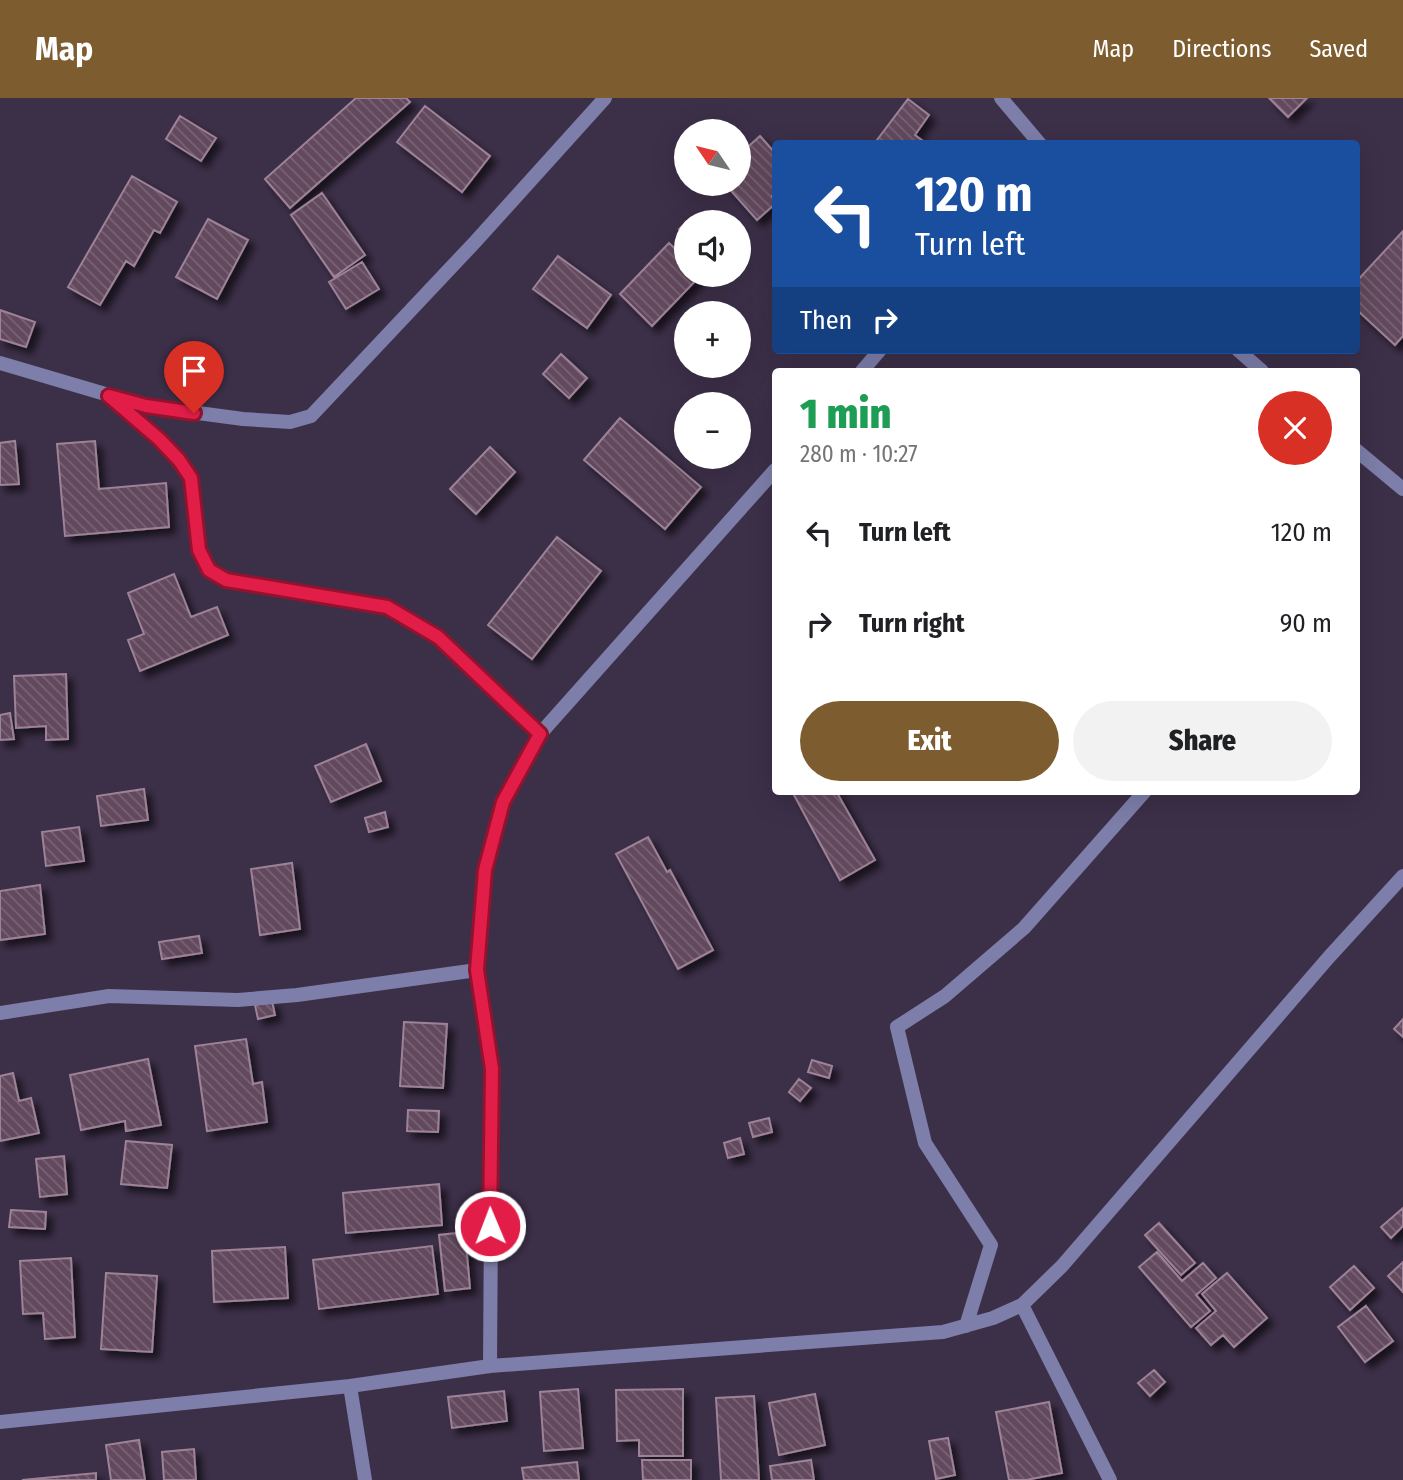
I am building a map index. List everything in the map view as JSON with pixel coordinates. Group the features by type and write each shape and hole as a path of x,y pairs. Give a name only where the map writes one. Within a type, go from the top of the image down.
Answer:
{"street":[{"path":"0,363 146,406 243,419 290,422 311,416 475,243 605,98"},
{"path":"1001,98 1037,140"},
{"path":"865,368 877,354"},
{"path":"1243,354 1259,368"},
{"path":"109,396 159,439 179,460 191,478 199,550 209,570 226,580 387,607 438,637 540,734"},
{"path":"1360,453 1403,489"},
{"path":"490,1366 492,1069 477,970 485,870 503,802 540,734 772,473"},
{"path":"966,1326 991,1245 925,1143 897,1027 945,996 1024,928 1141,795"},
{"path":"0,1422 350,1386 490,1366 943,1332 993,1318 1022,1305 1062,1266 1311,978 1403,876"},
{"path":"0,1013 108,996 238,1000 297,995 477,970"},
{"path":"1022,1305 1110,1480"},
{"path":"350,1386 365,1480"}],"building":[{"path":"356,98 406,98 410,102 290,208 265,179"},
{"path":"1269,98 1307,98 1288,117"},
{"path":"908,99 929,115 915,135 922,140 877,140"},
{"path":"425,106 490,156 462,192 397,142"},
{"path":"180,116 216,138 201,161 166,139"},
{"path":"760,136 772,150 772,207 757,220 751,210 736,196 751,196 751,144"},
{"path":"132,176 177,202 160,233 154,230 134,266 126,261 100,305 68,287"},
{"path":"322,193 365,255 334,277 291,215"},
{"path":"208,219 248,240 217,299 176,277"},
{"path":"1403,231 1403,336 1395,345 1360,313 1360,278"},
{"path":"669,243 674,248 674,287 689,287 652,326 620,294"},
{"path":"558,256 611,295 587,328 533,289"},
{"path":"362,262 379,289 346,309 329,282"},
{"path":"0,310 35,322 26,347 0,339"},
{"path":"561,354 587,378 569,398 543,374"},
{"path":"620,418 674,464 674,469 680,469 701,487 665,529 584,460"},
{"path":"15,441 19,484 0,485 0,443"},
{"path":"95,441 99,489 166,483 169,527 65,536 57,444"},
{"path":"490,447 515,472 476,514 450,489"},
{"path":"557,537 601,571 532,659 488,625"},
{"path":"174,574 191,617 217,607 228,635 140,671 128,640 144,634 128,593"},
{"path":"66,674 68,739 46,740 46,726 16,728 14,676"},
{"path":"10,713 14,739 0,740 0,715"},
{"path":"366,744 381,781 331,802 315,766"},
{"path":"144,789 148,820 101,826 97,796"},
{"path":"794,795 838,795 875,860 840,880"},
{"path":"385,812 388,827 369,832 365,818"},
{"path":"79,827 84,861 46,866 42,832"},
{"path":"648,837 667,872 670,870 713,950 678,969 616,854"},
{"path":"292,863 300,929 260,935 251,869"},
{"path":"40,885 45,934 0,940 0,891"},
{"path":"199,936 202,953 162,959 159,942"},
{"path":"272,1001 275,1015 258,1019 255,1005"},
{"path":"1403,1019 1403,1037 1394,1029"},
{"path":"404,1022 447,1024 443,1088 400,1086"},
{"path":"246,1039 253,1084 262,1082 267,1122 207,1131 195,1046"},
{"path":"148,1059 161,1125 126,1131 125,1121 81,1130 70,1075"},
{"path":"812,1060 832,1066 829,1078 808,1072"},
{"path":"13,1073 19,1101 31,1098 39,1133 0,1141 0,1076"},
{"path":"799,1079 811,1088 800,1101 789,1092"},
{"path":"408,1110 439,1111 438,1132 407,1131"},
{"path":"769,1118 772,1132 753,1137 749,1123"},
{"path":"740,1138 744,1154 728,1158 724,1143"},
{"path":"126,1141 172,1145 167,1188 121,1184"},
{"path":"64,1156 67,1194 40,1197 36,1159"},
{"path":"439,1184 442,1225 346,1233 343,1193"},
{"path":"1403,1208 1403,1226 1391,1238 1381,1227"},
{"path":"11,1210 46,1212 45,1229 9,1227"},
{"path":"1159,1223 1195,1263 1181,1275 1145,1235"},
{"path":"465,1232 470,1288 445,1291 439,1235"},
{"path":"432,1246 438,1294 319,1309 313,1260"},
{"path":"285,1247 288,1298 214,1302 212,1251"},
{"path":"1157,1252 1182,1281 1203,1263 1216,1278 1196,1295 1210,1311 1191,1327 1139,1267"},
{"path":"71,1258 75,1337 45,1339 43,1313 23,1314 20,1261"},
{"path":"1403,1262 1403,1292 1388,1276"},
{"path":"1354,1266 1374,1288 1350,1310 1330,1287"},
{"path":"106,1273 157,1276 152,1352 101,1349"},
{"path":"1227,1273 1267,1318 1234,1347 1223,1335 1211,1345 1196,1328 1216,1311 1202,1294"},
{"path":"1366,1306 1393,1341 1365,1362 1338,1327"},
{"path":"1154,1370 1165,1382 1150,1396 1138,1383"},
{"path":"578,1389 583,1448 544,1451 540,1392"},
{"path":"683,1389 683,1456 639,1456 639,1440 617,1441 616,1390"},
{"path":"504,1391 507,1421 452,1428 448,1397"},
{"path":"815,1394 825,1445 779,1455 769,1403"},
{"path":"754,1396 759,1480 721,1480 716,1398"},
{"path":"1049,1402 1062,1473 1026,1480 1009,1480 996,1412"},
{"path":"948,1438 955,1475 936,1479 929,1441"},
{"path":"139,1440 145,1480 111,1480 106,1445"},
{"path":"194,1449 196,1480 164,1480 162,1452"},
{"path":"642,1460 691,1460 691,1480 643,1480"},
{"path":"811,1460 814,1480 772,1480 770,1466"},
{"path":"577,1462 579,1480 524,1480 522,1468"},
{"path":"96,1473 96,1480 22,1480"}],"route":[{"path":"194,413 146,406 109,396 159,439 179,460 191,478 199,550 209,570 226,580 387,607 438,637 540,734 503,802 485,870 477,970 492,1069 490,1226"}]}
